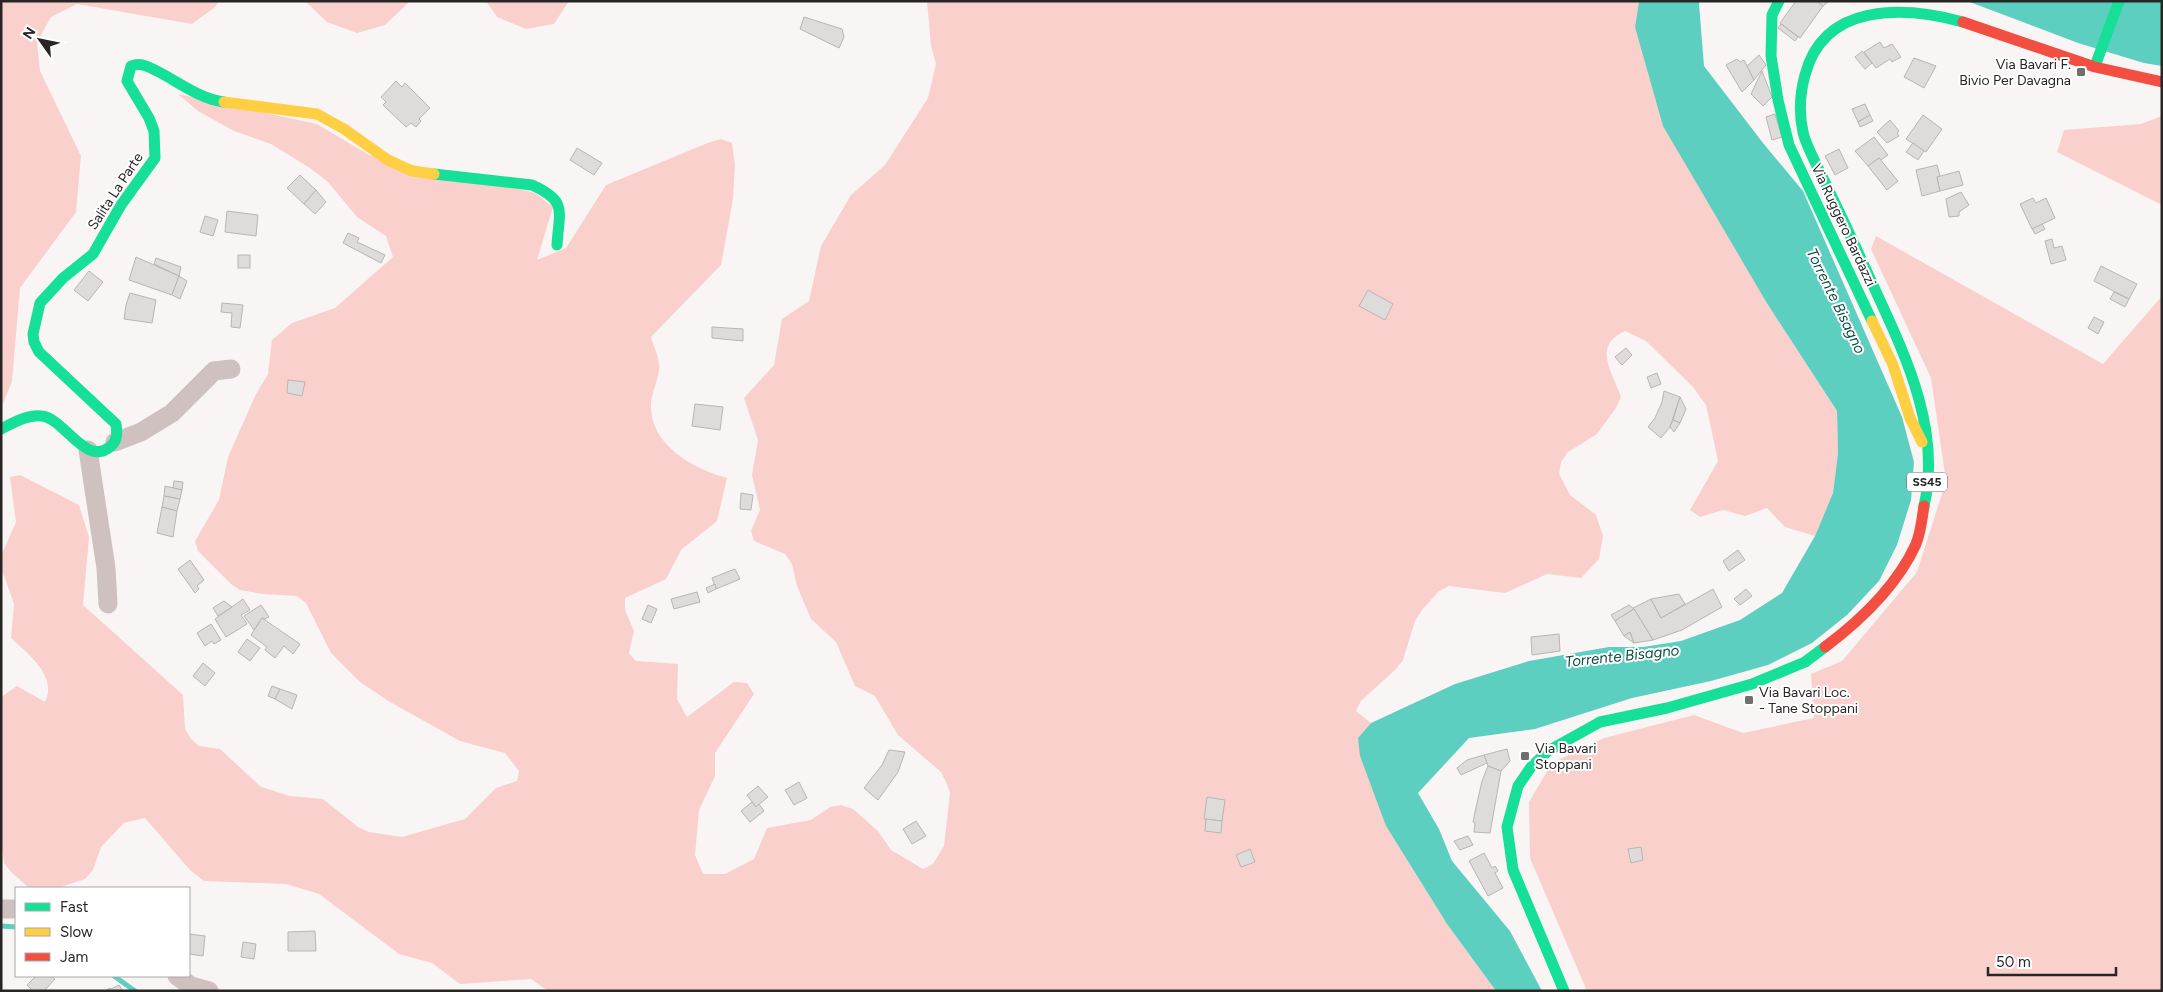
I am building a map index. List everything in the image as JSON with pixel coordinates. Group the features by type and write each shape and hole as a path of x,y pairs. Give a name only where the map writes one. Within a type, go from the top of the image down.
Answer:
{"main road":[{"name":"Via Ruggero Bardazzi","path":"1780,1 1772,15 1771,56 1778,100 1789,145 1893,365 1910,418 1929,454"},
{"path":"2095,66 2119,1"},
{"name":"SS45","path":"1564,991 1513,870 1507,827 1518,786 1531,767 1548,751 1600,722 1667,708 1752,684 1805,662 1848,630 1889,588 1916,543 1926,499 1929,454 1918,392 1900,342 1802,133 1800,100 1805,73 1824,39 1848,17 1884,7 1904,7 1934,11 2095,66 2162,82"},
{"name":"Salita La Parte","path":"115,442 118,432 116,424 40,352 34,342 33,334 40,303 58,282 93,254 121,205 155,158 154,131 127,81 131,66 137,64 146,65 184,87 221,102 318,114 344,128 388,160 412,171 532,185 547,190 556,199 560,208 557,246"},
{"path":"1,429 29,418 44,416 58,424 88,450 100,451 108,449 115,442"}],"street":[{"path":"115,442 141,432 172,413 214,371 231,369"},
{"path":"88,450 106,568 108,604"},
{"path":"1,909 15,909"},
{"path":"178,977 191,986 209,991"}],"shaded area":[{"path":"1,1 219,1 215,7 192,24 77,4 51,17 37,42 40,71 81,156 76,212 20,288 12,381 1,409"},
{"path":"305,1 410,1 385,25 357,33 327,22"},
{"path":"486,1 569,1 554,24 526,29 497,17"},
{"path":"927,1 1639,1 1635,27 1729,236 1768,305 1837,411 1838,453 1833,493 1815,536 1785,527 1767,508 1745,516 1723,510 1700,517 1690,510 1718,461 1706,405 1693,387 1646,341 1625,331 1615,337 1609,344 1607,352 1607,360 1621,397 1616,408 1597,434 1568,452 1561,462 1559,474 1570,495 1596,515 1603,536 1599,559 1581,578 1547,574 1505,593 1449,586 1438,592 1422,610 1415,621 1403,660 1396,669 1361,701 1356,711 1371,723 1358,738 1386,826 1447,924 1496,991 548,991 531,979 460,984 432,963 399,954 319,894 286,884 204,881 190,870 145,818 124,823 101,847 93,870 85,879 61,887 28,887 11,872 4,863 1,839 1,697 17,686 45,702 48,692 48,683 39,666 11,638 14,604 1,567 1,556 16,522 10,477 20,475 79,505 89,537 83,605 183,695 185,729 191,739 199,746 220,749 261,787 290,796 323,799 358,827 369,832 402,837 465,819 496,788 517,781 519,771 505,753 460,741 390,702 360,682 331,653 306,603 297,596 263,594 240,590 231,584 198,551 195,541 219,500 228,457 256,394 268,374 272,340 292,323 335,308 393,257 386,236 357,217 328,182 310,168 271,144 234,131 198,111 178,94 317,124 369,155 535,193 553,207 537,260 566,248 606,185 710,142 721,139 732,143 735,165 733,199 721,265 651,337 658,356 659,368 651,408 653,422 659,434 677,454 689,462 701,469 727,478 717,521 681,550 666,579 625,598 625,610 634,631 629,653 636,661 678,664 677,699 687,717 734,682 747,683 754,694 715,753 715,776 699,810 695,855 703,874 725,874 754,859 767,828 811,820 830,807 841,805 853,809 878,831 891,850 923,869 933,864 944,846 950,793 941,772 898,735 875,696 855,686 836,642 811,619 797,586 792,564 785,554 754,541 751,531 760,510 752,475 758,440 744,398 774,365 782,319 809,301 821,246 851,195 885,165 928,98 936,64 931,46"},
{"path":"2162,116 2162,205 2057,152 2064,130 2141,124"},
{"path":"1876,236 2103,364 2162,296 2162,991 1587,991 1530,858 1529,802 1552,763 1604,738 1694,715 1743,733 1814,718 1811,674 1842,661 1917,572 1946,481 1931,378 1871,249"}],"water":[{"name":"Torrente Bisagno","path":"1639,1 1700,1 1704,66 1763,143 1803,191 1902,417 1914,462 1911,500 1897,545 1879,581 1847,615 1812,643 1768,665 1711,681 1632,698 1535,729 1469,738 1418,793 1439,829 1452,861 1510,931 1542,991 1496,991 1447,924 1386,826 1360,756 1358,738 1371,723 1455,684 1529,661 1609,647 1643,647 1681,641 1740,620 1782,593 1815,536 1833,493 1838,453 1837,411 1768,305 1663,126 1635,27"},
{"path":"1967,1 2162,1 2162,66 2144,63 2078,43"}],"building":[{"path":"1796,1 1817,1 1823,6 1800,38 1780,23"},
{"path":"1817,1 1829,1 1823,6"},
{"path":"804,17 842,29 844,37 839,48 800,29"},
{"path":"1781,24 1798,37 1795,41 1778,28"},
{"path":"1880,42 1884,48 1892,44 1901,57 1892,62 1890,59 1876,68 1864,52"},
{"path":"1862,51 1872,63 1865,69 1855,57"},
{"path":"1759,55 1766,65 1754,80 1746,67"},
{"path":"1914,58 1936,66 1924,88 1904,77"},
{"path":"1737,59 1740,62 1744,60 1754,80 1742,92 1726,65"},
{"path":"1762,71 1772,97 1763,106 1751,94"},
{"path":"396,81 402,87 405,83 430,108 419,119 421,121 416,127 411,123 406,127 383,105 386,102 381,97"},
{"path":"1865,104 1870,115 1858,122 1852,109"},
{"path":"1775,114 1782,137 1772,140 1766,117"},
{"path":"1870,115 1873,121 1860,127 1858,122"},
{"path":"1923,115 1942,129 1926,152 1906,139"},
{"path":"1890,120 1899,131 1897,133 1899,136 1887,143 1877,132"},
{"path":"1874,137 1888,155 1881,160 1879,158 1868,166 1855,151"},
{"path":"1913,143 1924,151 1918,160 1906,152"},
{"path":"577,148 602,163 594,175 570,160"},
{"path":"1839,149 1848,168 1835,175 1825,156"},
{"path":"1879,158 1898,181 1887,190 1868,166"},
{"path":"1937,165 1940,176 1937,177 1940,191 1922,196 1916,170"},
{"path":"1959,171 1963,185 1940,191 1937,177"},
{"path":"300,175 316,190 304,204 287,188"},
{"path":"316,190 326,202 315,214 304,204"},
{"path":"1961,192 1969,205 1959,212 1959,216 1949,217 1946,199"},
{"path":"2033,198 2036,203 2046,198 2055,218 2032,229 2020,204"},
{"path":"227,211 258,215 256,236 225,232"},
{"path":"205,216 218,220 213,236 200,232"},
{"path":"2042,224 2045,229 2035,234 2032,229"},
{"path":"348,233 359,238 357,242 385,255 381,263 343,243"},
{"path":"2052,239 2054,248 2062,246 2066,260 2051,264 2045,241"},
{"path":"238,255 250,255 250,268 238,268"},
{"path":"136,257 179,276 172,295 129,280"},
{"path":"156,258 181,267 179,276 154,264"},
{"path":"2101,266 2137,284 2129,299 2094,281"},
{"path":"89,271 103,282 88,301 74,290"},
{"path":"179,276 187,281 180,299 172,295"},
{"path":"1368,290 1393,304 1385,320 1359,306"},
{"path":"2114,292 2129,299 2125,307 2110,299"},
{"path":"130,293 156,300 152,323 124,319"},
{"path":"222,303 243,305 240,328 231,327 232,313 221,312"},
{"path":"2094,317 2104,322 2098,334 2088,328"},
{"path":"712,327 743,329 743,341 712,338"},
{"path":"1626,348 1632,355 1622,365 1615,357"},
{"path":"1657,373 1661,384 1651,388 1647,377"},
{"path":"288,380 305,382 302,396 287,393"},
{"path":"1664,391 1680,397 1670,427 1661,438 1648,427 1655,418 1662,402"},
{"path":"1680,397 1686,409 1680,423 1673,420"},
{"path":"695,404 723,407 720,430 692,426"},
{"path":"1673,420 1680,423 1674,432 1670,427"},
{"path":"174,481 183,482 182,490 173,488"},
{"path":"165,486 182,490 180,499 164,496"},
{"path":"741,493 753,495 751,510 740,509"},
{"path":"164,496 180,499 177,511 162,507"},
{"path":"162,507 177,511 173,537 157,533"},
{"path":"1738,550 1745,560 1729,571 1723,561"},
{"path":"190,560 204,580 197,586 199,589 195,593 178,569"},
{"path":"735,569 740,579 716,589 712,578"},
{"path":"715,584 716,589 708,593 706,588"},
{"path":"1713,589 1722,607 1682,630 1653,640 1633,608 1651,599 1661,618"},
{"path":"1746,589 1752,596 1740,605 1734,599"},
{"path":"697,592 700,602 674,609 671,599"},
{"path":"1679,594 1685,604 1661,618 1651,599"},
{"path":"243,599 250,610 241,615 247,624 226,637 215,619"},
{"path":"224,601 232,607 218,616 213,608"},
{"path":"261,605 269,617 262,618 254,630 244,616"},
{"path":"648,605 657,609 651,623 642,619"},
{"path":"1629,605 1634,609 1615,621 1611,615"},
{"path":"1634,609 1653,640 1634,643 1630,632 1624,636 1615,621"},
{"path":"262,618 300,644 293,654 284,646 275,658 265,650 267,647 251,635"},
{"path":"211,624 221,640 214,644 212,641 205,646 197,633"},
{"path":"1630,632 1634,643 1624,636"},
{"path":"1559,634 1560,651 1532,655 1531,637"},
{"path":"247,639 260,648 250,661 238,652"},
{"path":"203,663 215,673 205,686 193,676"},
{"path":"272,686 280,689 275,699 268,696"},
{"path":"280,689 297,695 292,709 275,699"},
{"path":"1507,749 1510,761 1501,771 1488,766 1484,755"},
{"path":"889,750 905,752 898,772 878,800 864,788 882,765"},
{"path":"1484,755 1487,763 1461,775 1457,768 1467,760"},
{"path":"1488,766 1501,771 1490,833 1474,832 1475,812 1482,781"},
{"path":"799,782 807,798 794,805 785,790"},
{"path":"758,786 768,797 756,807 747,795"},
{"path":"1207,797 1225,800 1222,821 1204,819"},
{"path":"752,802 756,807 759,804 764,811 750,822 741,811"},
{"path":"1206,819 1222,821 1221,833 1205,831"},
{"path":"916,821 926,836 912,844 903,829"},
{"path":"1468,836 1473,845 1460,850 1454,841"},
{"path":"1641,847 1643,860 1631,863 1628,849"},
{"path":"1250,849 1255,862 1241,867 1236,855"},
{"path":"1484,853 1492,868 1495,866 1498,871 1495,873 1503,888 1488,896 1469,861"},
{"path":"315,931 316,951 288,951 288,932"},
{"path":"190,934 205,936 203,956 190,954"},
{"path":"243,942 256,944 254,959 241,957"},
{"path":"35,977 52,977 55,979 44,991 33,991 27,985"},
{"path":"119,985 123,991 105,991 110,988"}],"waterway":[{"path":"1,926 15,927"},
{"path":"115,977 135,991"}],"traffic: fast":[{"path":"1779,1 1772,15 1771,56 1778,100 1789,145 1872,321"},
{"path":"2095,66 2119,1"},
{"path":"1924,506 1928,479 1928,452 1919,398 1889,321 1808,147 1802,125 1801,96 1805,75 1815,51 1829,34 1848,22 1869,15 1892,12 1916,13 1963,22"},
{"path":"1,429 26,418 42,416 51,419 84,447 93,451 102,451 113,444 116,436 116,424 39,352 34,342 33,334 40,303 63,278 93,254 121,205 155,158 154,131 149,118 127,81 131,66 146,66 203,96 224,102"},
{"path":"434,174 532,185 543,191 551,196 559,208 557,245"},
{"path":"1564,991 1513,870 1507,827 1518,786 1531,767 1548,751 1600,722 1667,708 1752,684 1805,662 1825,647"}],"traffic: slow":[{"path":"224,102 317,114 344,129 388,160 412,171 434,174"},
{"path":"1872,321 1893,365 1910,418 1922,442"}],"traffic: jam":[{"path":"1963,22 2095,67 2162,82"},
{"path":"1825,647 1865,614 1899,574 1918,539 1924,506"}],"place":[{"name":"Via Bavari F. Bivio Per Davagna","path":"2081,72"},
{"name":"Via Bavari Loc. - Tane Stoppani","path":"1749,700"},
{"name":"Via Bavari Stoppani","path":"1525,756"}]}
